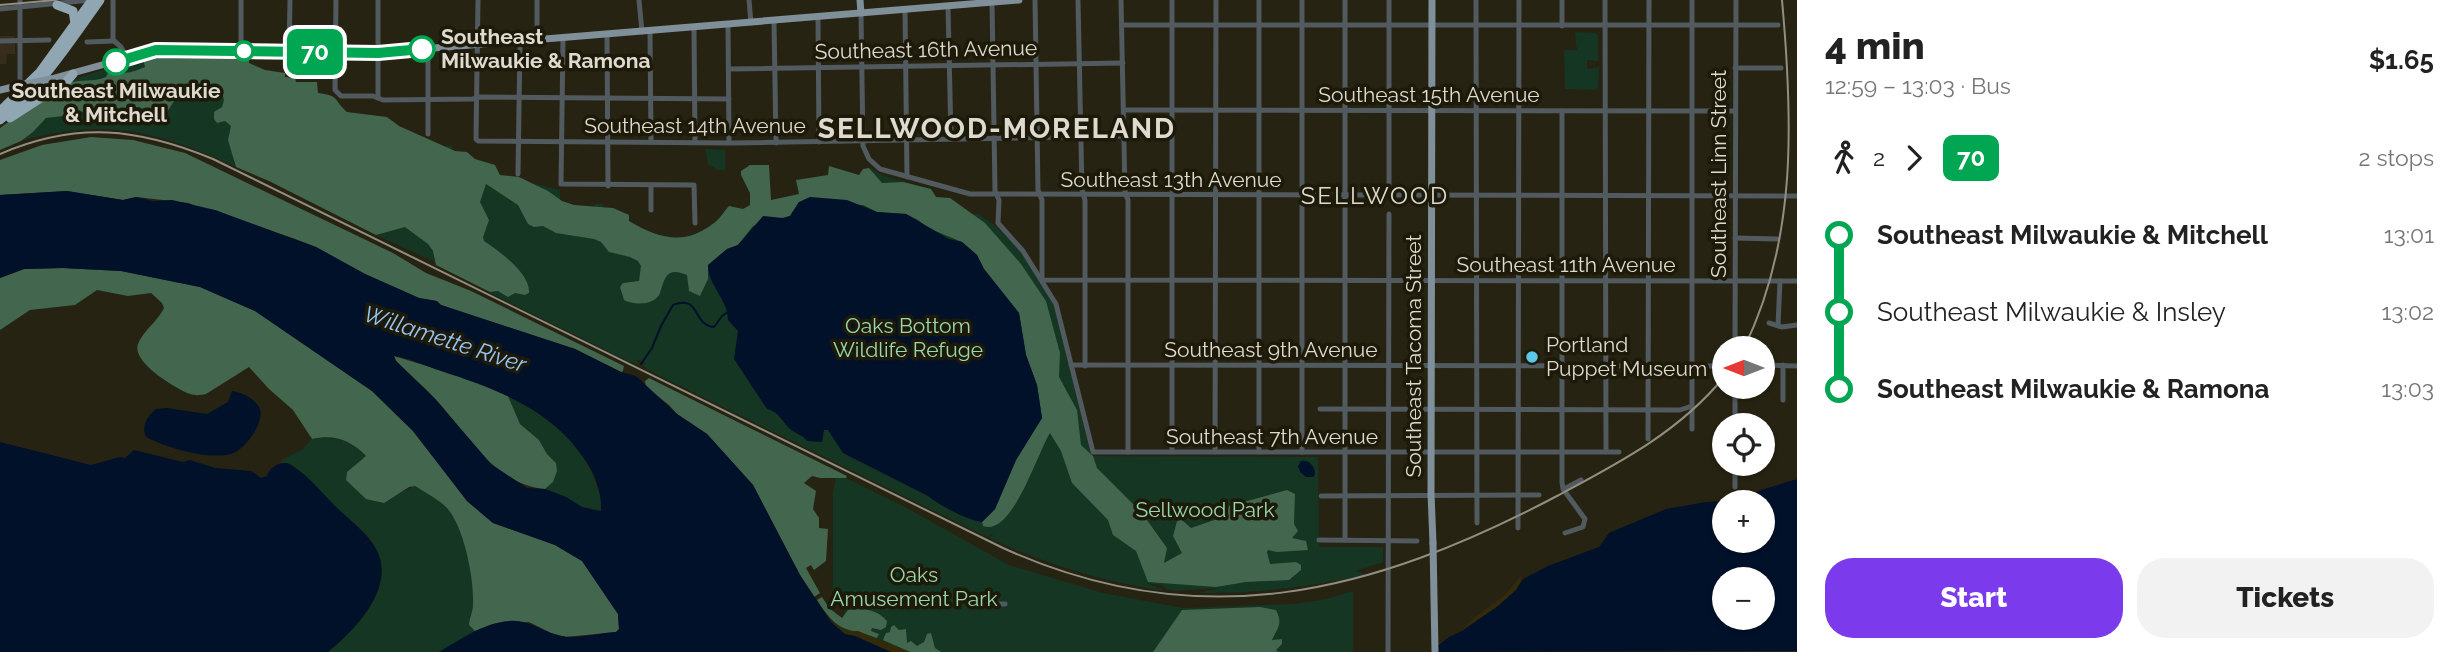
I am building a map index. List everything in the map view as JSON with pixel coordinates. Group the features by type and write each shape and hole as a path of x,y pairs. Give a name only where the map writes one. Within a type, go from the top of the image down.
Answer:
{"highway":[{"path":"0,111 40,72 92,0"},
{"path":"0,122 47,74 100,0"},
{"path":"57,5 72,11 75,23"},
{"path":"0,122 67,81 72,74"}],"main road":[{"path":"860,0 861,13"},
{"path":"0,90 72,74 156,50 378,53 1019,0"},
{"name":"Southeast Tacoma Street","path":"1432,0 1431,497 1435,652"}],"street":[{"path":"20,0 20,85"},
{"path":"0,9 92,0"},
{"path":"113,0 114,41"},
{"path":"241,0 241,51"},
{"path":"289,51 290,0"},
{"path":"336,0 335,90 341,96 383,100 729,99"},
{"path":"378,0 378,98"},
{"path":"476,98 478,0"},
{"path":"537,0 537,41"},
{"path":"639,0 642,32"},
{"path":"749,0 751,23"},
{"path":"1035,0 1042,280"},
{"path":"1078,0 1080,138 1084,195 1085,366"},
{"path":"1121,0 1128,200 1128,453"},
{"path":"1172,0 1172,453"},
{"path":"1215,453 1216,0"},
{"path":"1258,452 1259,0"},
{"path":"1302,0 1302,452"},
{"path":"1345,0 1345,540"},
{"path":"1389,0 1389,196"},
{"path":"1476,0 1477,523"},
{"path":"1518,0 1518,528"},
{"path":"1562,0 1562,26"},
{"path":"1605,0 1606,452"},
{"path":"1648,439 1649,0"},
{"path":"1692,0 1692,429"},
{"name":"Southeast Linn Street","path":"1735,0 1735,336"},
{"path":"992,2 994,138 999,223 1023,251 1056,304 1071,365"},
{"path":"948,6 951,139"},
{"path":"905,10 907,177"},
{"path":"861,13 863,141"},
{"path":"818,17 819,142"},
{"path":"774,21 776,143"},
{"path":"728,25 729,142"},
{"path":"1122,25 1778,25"},
{"path":"694,28 695,142"},
{"path":"650,31 651,142"},
{"path":"607,35 608,186"},
{"path":"563,39 561,184 694,185 695,223"},
{"path":"0,41 49,40"},
{"path":"87,42 114,41 127,58"},
{"path":"518,174 520,42"},
{"path":"428,49 428,134"},
{"name":"Southeast 16th Avenue","path":"729,69 1123,63"},
{"path":"1735,68 1781,68"},
{"name":"Southeast 14th Avenue","path":"476,98 476,139 776,143 1124,136"},
{"name":"Southeast 15th Avenue","path":"1124,110 1735,111"},
{"path":"1562,111 1564,489 1585,519 1583,527 1565,533"},
{"name":"Southeast 13th Avenue","path":"863,141 866,154 872,163 886,172 962,192 997,195 1795,196"},
{"path":"651,186 651,209"},
{"path":"1388,651 1389,214"},
{"path":"1735,238 1777,239"},
{"name":"Southeast 11th Avenue","path":"1042,280 1797,281"},
{"path":"1778,326 1780,281"},
{"path":"1769,323 1778,326 1797,325"},
{"name":"Southeast 9th Avenue","path":"1071,365 1712,366"},
{"name":"Southeast 7th Avenue","path":"1071,365 1093,452 1619,452"},
{"path":"1775,365 1797,366"},
{"path":"1783,365 1783,400"},
{"path":"1320,409 1680,410 1692,406"},
{"path":"1735,476 1735,487"},
{"path":"1564,489 1581,480"},
{"path":"1321,496 1539,495"},
{"path":"1319,540 1417,541"},
{"path":"997,604 1005,604"}],"shaded area":[{"path":"0,36 15,36 15,54 7,54 6,64 0,64"}],"green space":[{"path":"1575,32 1595,33 1598,36 1598,61 1587,60 1587,69 1599,67 1598,88 1595,90 1565,89 1564,50 1577,50"},
{"name":"Oaks Bottom Wildlife Refuge","path":"158,54 221,55 222,60 313,101 433,146 452,146 453,164 484,185 539,185 560,190 560,207 595,207 595,204 603,204 604,208 613,208 629,215 629,221 646,231 678,239 700,232 727,215 871,191 871,168 884,176 913,184 913,187 971,214 979,214 997,227 1021,252 1054,304 1091,456 1318,457 1319,547 1383,547 1383,562 1355,571 1367,575 1325,583 1220,593 1199,593 1220,588 1175,591 1162,585 1146,583 1163,590 1157,590 1071,570 989,538 994,533 987,537 646,369 643,365 646,363 637,359 639,365 628,361 492,294 490,292 498,291 376,235 381,234 233,160 236,167 181,144 105,129 51,134 21,141 59,88 83,76"},
{"path":"158,54 249,56 249,63 265,70 285,73 285,77 295,78 296,82 317,82 318,93 334,97 347,112 387,117 399,126 455,151 467,152 475,159 495,165 500,175 519,177 574,205 613,208 629,215 629,221 661,236 693,235 716,221 729,206 743,209 750,205 750,193 741,171 750,165 769,165 771,200 799,194 796,180 828,175 829,166 859,175 863,169 869,168 882,183 903,182 931,189 936,197 950,198 985,223 1021,264 1046,301 1060,353 1059,377 1077,410 1081,445 1093,456 1097,468 1142,513 1167,548 1164,563 1182,553 1173,536 1177,521 1182,520 1191,528 1226,516 1229,506 1287,490 1295,494 1294,524 1298,531 1292,538 1306,541 1308,550 1267,552 1270,564 1296,562 1301,565 1301,570 1289,580 1246,582 1216,587 1148,582 1136,551 1113,535 1108,520 1072,483 1061,451 1050,433 1014,507 994,526 983,526 982,522 995,509 1016,460 1042,418 1037,385 1026,355 1019,313 984,269 977,255 962,242 928,228 906,214 877,212 863,205 799,202 790,216 753,226 738,245 727,249 708,265 708,279 700,296 689,291 687,275 675,272 665,278 660,293 654,300 633,303 624,300 620,287 623,283 639,281 641,266 638,261 609,252 601,242 594,239 556,233 543,226 534,227 528,224 518,205 486,184 480,202 489,220 484,241 520,271 528,286 529,293 515,293 508,297 498,291 490,292 436,265 433,251 428,244 405,227 376,235 236,167 228,140 231,126 225,121 217,123 214,119 214,112 222,107 224,100 221,89 181,90 167,112 158,117 139,107 127,108 110,115 77,111 46,118 21,141 0,150 0,128 49,93 72,82 106,77 109,70 115,68 126,73 137,70 145,67 143,58"},
{"path":"91,137 133,140 185,153 393,253 426,273 471,291 624,366 623,371 575,349 441,305 436,301 419,298 365,274 316,247 215,210 199,208 189,203 136,197 123,200 67,191 0,195 0,160 42,145"},
{"path":"705,149 725,150 725,170 718,170 708,164"},
{"path":"24,269 121,271 200,287 255,311 372,391 413,431 467,501 493,523 555,545 582,561 618,614 619,629 616,632 566,637 529,622 493,624 475,631 469,625 473,593 467,553 458,527 447,508 415,486 384,503 366,499 346,480 347,472 366,456 342,440 328,437 312,439 293,410 249,367 202,395 190,394 156,374 141,359 138,351 140,339 164,308 151,293 128,296 97,290 75,305 30,310 0,330 0,278"},
{"path":"394,356 469,379 508,396 520,424 539,440 556,463 557,471 553,482 545,489 528,486 498,469"},
{"path":"649,378 847,476 812,476 804,483 816,491 813,509 819,518 819,528 828,529 826,561 814,570 811,565 806,568 820,593 814,597 800,575 753,485 707,434 677,414 646,387 645,381"},
{"path":"508,396 550,422 573,443 591,470 601,502 600,512 582,507 545,489 553,482 556,463 539,440 520,424"},
{"path":"320,437 345,441 366,457 347,472 346,479 366,499 401,492 415,486 447,508 458,527 467,553 473,593 469,625 475,631 439,652 328,652 360,621 369,608 381,581 382,566 375,545 365,534 291,464 280,463 303,449 312,439"},
{"name":"Oaks Amusement Park","path":"836,476 846,478 905,507 1009,565 1103,593 1183,608 1294,604 1327,599 1353,591 1353,652 891,652 845,634 840,628 848,600 833,596 833,492"},
{"path":"822,597 829,608 842,618 848,610 869,610 887,621 886,627 881,630 872,628 871,631 879,634 877,638 842,627 831,619 817,600"},
{"path":"1260,607 1276,610 1279,625 1272,640 1282,639 1282,644 1276,650 1279,652 1153,652 1182,610"},
{"path":"894,625 899,630 906,629 907,643 911,641 917,646 931,633 935,648 941,652 910,652 883,640"}],"sand":[{"path":"1522,575 1520,583 1507,599 1462,631 1469,622 1506,594"},
{"path":"831,622 847,631 858,631 910,652 881,652 842,633"}],"water":[{"name":"Willamette River","path":"67,191 123,200 136,197 153,201 172,200 215,210 316,247 365,274 419,298 437,301 441,305 575,349 621,372 636,376 677,414 707,434 753,485 800,575 831,622 845,634 891,652 439,652 464,637 499,622 523,622 568,637 616,632 619,629 618,614 582,561 555,545 493,523 467,501 413,431 372,391 255,311 200,287 121,271 24,269 0,278 0,195","holes":["394,356 482,385 539,414 572,442 589,465 599,491 601,511 582,507 545,489 527,488 491,464"]},
{"path":"810,197 847,200 877,212 906,214 949,239 962,242 977,255 984,269 1019,313 1026,355 1037,385 1042,418 1016,460 995,509 982,522 954,512 843,453 828,430 824,430 822,442 807,441 789,428 777,414 767,409 734,359 738,331 728,320 725,306 711,280 708,265 727,249 738,245 763,216 790,216 799,202"},
{"path":"232,391 251,398 261,413 253,434 236,452 222,455 200,454 176,449 146,437 146,422 156,409 207,414 228,402"},
{"path":"0,442 91,465 125,458 134,450 183,462 190,460 215,468 251,471 261,478 267,476 274,466 287,463 307,477 372,543 381,563 377,592 361,620 328,652 0,652"},
{"path":"1301,461 1312,465 1314,477 1306,477 1300,472 1298,466"},
{"path":"1797,479 1797,651 1430,652 1498,606 1516,590 1523,579 1548,566 1599,547 1609,533 1666,509 1712,502 1712,553 1775,553 1775,490 1761,490"}],"waterway":[{"path":"641,364 673,305 688,304 702,321 714,327 728,312"}],"tram line":[{"path":"0,5 56,0"}],"railway":[{"path":"1749,336 1774,265 1787,179 1788,90 1782,0"},
{"path":"0,154 55,136 107,132 159,140 213,159 1003,548 1076,576 1147,591 1217,597 1285,592 1353,579 1421,558 1488,530 1625,458 1668,430 1712,390"}],"bus line":[{"name":"70","path":"116,62 156,50 378,53 422,49"}],"place":[{"name":"Southeast Milwaukie & Ramona","path":"422,49"},
{"name":"Southeast Milwaukie & Mitchell","path":"116,62"},
{"name":"Portland Puppet Museum","path":"1532,357"}],"district":[{"name":"SELLWOOD-MORELAND","path":"997,128"},
{"name":"SELLWOOD","path":"1375,196"}],"park label":[{"name":"Sellwood Park","path":"1205,510"}]}
